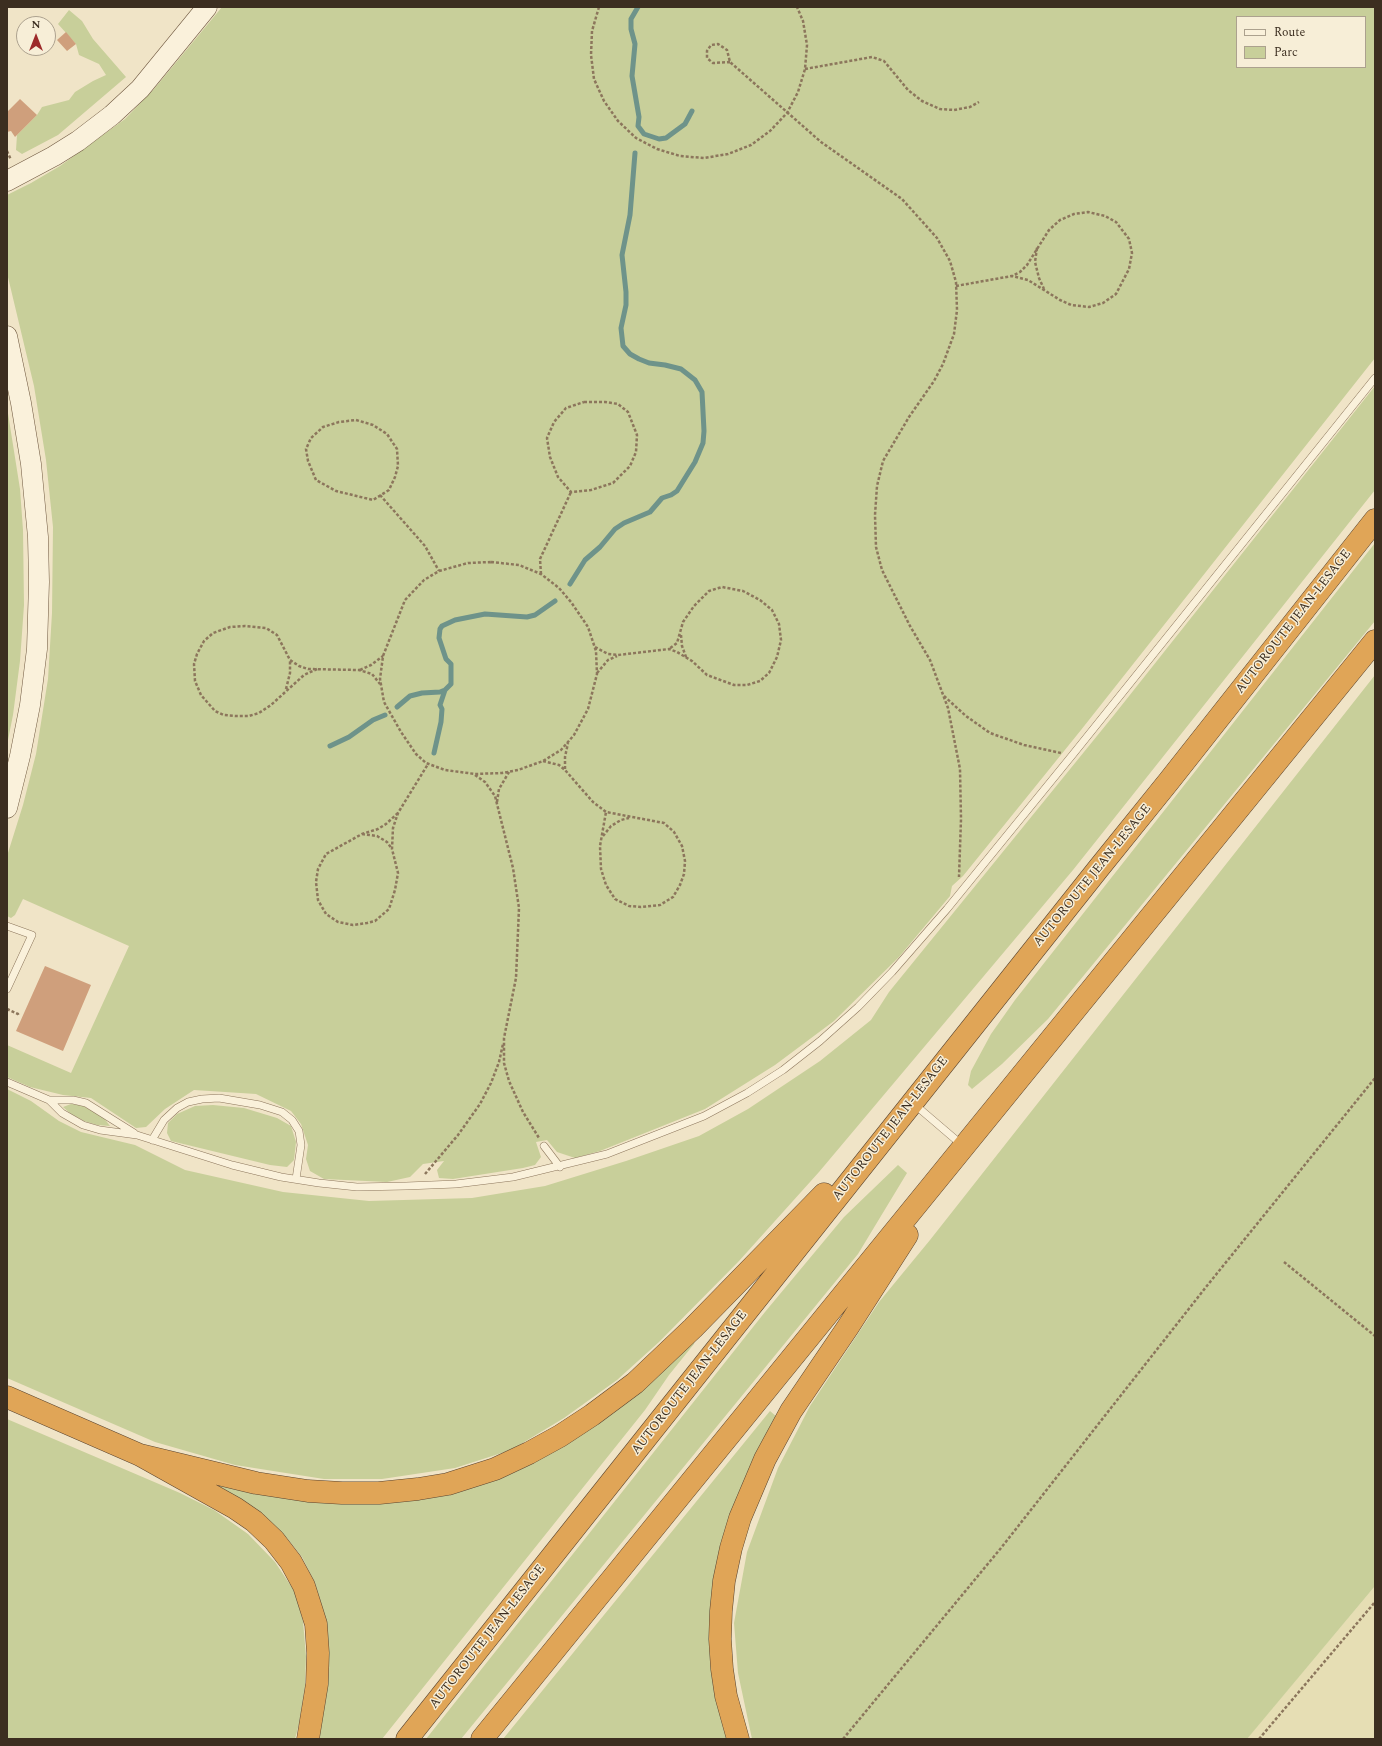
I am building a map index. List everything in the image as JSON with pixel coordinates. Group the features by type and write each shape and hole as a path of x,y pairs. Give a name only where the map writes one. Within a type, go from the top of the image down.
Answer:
{"highway":[{"name":"AUTOROUTE JEAN-LESAGE","path":"407,1739 1375,520"},
{"path":"482,1739 1375,641"},
{"path":"140,1455 256,1483 308,1491 342,1493 379,1493 441,1485 479,1475 512,1461 544,1445 576,1426 648,1371 712,1309 912,1102"},
{"path":"738,1739 723,1683 720,1654 720,1624 722,1596 728,1564 746,1503 770,1449 791,1411 964,1147"},
{"path":"7,1397 140,1455 244,1514 274,1540 291,1562 304,1586 313,1612 317,1637 317,1684 308,1739"}],"street":[{"path":"7,181 54,156 78,141 112,116 140,89 207,7"},
{"path":"7,336 21,403 31,464 38,537 39,582 37,649 30,705 20,756 7,808"}],"lane":[{"path":"7,1082 49,1100 62,1113 83,1125 100,1130 137,1135 232,1165 296,1179 357,1187 456,1184 513,1177 560,1167 607,1154 659,1135 704,1116 747,1093 783,1070 820,1041 858,1007 892,972 958,896 1375,378"},
{"path":"7,926 32,935 7,989"},
{"path":"152,1140 164,1120 177,1108 188,1102 219,1098 260,1105 282,1112 292,1120 299,1131 301,1145 296,1179"},
{"path":"49,1100 73,1100 86,1103 137,1135"},
{"path":"912,1102 964,1147"},
{"path":"544,1146 560,1167"}],"path":[{"path":"599,7 592,31 590,55 594,79 604,101 618,121 636,138 657,150 680,156 704,158 728,154 751,145 770,131 787,113 798,92 805,69 807,45 803,21 798,7"},
{"path":"730,62 713,63 707,58 707,51 711,45 718,44 727,50 730,62 821,142 902,199 937,238 950,261 956,286 954,334 943,364 934,381 901,429 883,461 877,486 875,515 876,547 882,570 910,626 930,660 948,708 960,769 961,819 958,896"},
{"path":"805,69 872,57 884,61 908,90 922,101 940,109 954,110 970,107 979,102"},
{"path":"956,286 1012,276 1020,272 1027,265 1049,230 1060,220 1074,214 1088,212 1105,216 1116,222 1128,239 1132,253 1129,269 1116,294 1103,303 1089,307 1071,305 1060,300 1028,280 1012,276"},
{"path":"1037,247 1036,262 1039,278 1044,290"},
{"path":"584,402 605,402 618,404 628,412 637,435 636,452 630,466 613,483 591,490 571,492 558,477 550,457 547,438 554,422 566,408 584,402"},
{"path":"356,420 374,424 387,434 397,449 398,466 389,490 380,495 373,500 360,498 336,491 316,480 308,461 306,449 311,438 323,428 339,422 356,420"},
{"path":"541,574 540,559 571,492"},
{"path":"380,495 425,546 439,571"},
{"path":"491,562 519,565 541,574 559,588 571,602 588,627 596,651 597,674 588,709 574,736 561,750 542,761 509,772 475,774 445,770 428,764 416,754 400,732 384,702 380,685 383,656 405,600 424,580 439,571 468,563 491,562"},
{"path":"594,646 608,654 618,655 669,649 686,657 706,676 734,685 747,685 760,681 769,672 777,657 781,640 779,624 772,610 760,600 743,591 722,587 709,591 694,606 683,622 681,633 677,642 669,649"},
{"path":"285,691 290,673 290,660 277,635 266,628 245,626 230,627 213,633 204,641 197,654 194,664 195,680 201,695 215,710 224,715 249,716 259,713 271,705 304,675 317,669"},
{"path":"681,633 682,646 686,657"},
{"path":"597,674 608,660 618,655"},
{"path":"359,670 371,665 383,656"},
{"path":"290,660 299,666 317,669 359,670 372,674 380,685"},
{"path":"944,695 966,716 990,733 1030,747 1048,751 1074,753"},
{"path":"566,770 565,757 568,743"},
{"path":"542,761 559,766 566,770 593,802 606,812 664,823 674,832 682,846 685,861 684,874 680,886 673,897 660,905 641,907 629,906 615,899 606,886 601,869 600,846 606,812"},
{"path":"398,813 394,828 392,849 398,873 395,890 389,909 375,921 367,924 353,925 338,922 326,914 318,900 316,882 318,869 326,854 362,834 378,829 386,824 398,813 428,764"},
{"path":"497,804 499,789 509,772"},
{"path":"414,1186 434,1165 458,1135 480,1104 491,1083 499,1062 516,978 519,908 513,868 494,796 485,782 475,774"},
{"path":"602,838 611,826 630,817"},
{"path":"362,834 377,836 387,842 392,849"},
{"path":"7,1009 18,1014 19,1016"},
{"path":"504,1038 504,1063 509,1081 523,1112 544,1146"},
{"path":"843,1739 1001,1548 1211,1280 1375,1078"},
{"path":"1284,1262 1375,1336"},
{"path":"1259,1739 1375,1602"}],"shaded area":[{"path":"1375,1586 1375,1739 1247,1739 1249,1736"}],"green space":[{"path":"222,7 1375,7 1375,358 1081,730 963,876 952,886 950,896 899,957 834,1021 775,1065 705,1109 600,1151 575,1158 557,1152 547,1140 536,1142 541,1157 535,1165 523,1168 453,1179 439,1178 437,1170 444,1161 423,1164 410,1177 387,1182 324,1179 310,1171 306,1159 308,1145 301,1124 291,1111 256,1094 194,1090 165,1109 146,1127 136,1128 91,1098 63,1095 30,1087 7,1077 7,1045 71,1073 129,946 23,899 15,915 11,918 7,916 7,856 23,805 36,754 48,679 52,613 53,527 46,460 34,386 7,273 7,195 60,166 125,119 154,89"},
{"path":"69,10 82,21 93,39 126,77 58,135 22,154 16,150 17,135 37,115 42,107 69,100 75,92 106,75 99,64 79,55 76,44 58,24"},
{"path":"1375,386 1375,490 1073,870 819,1172 739,1261 659,1342 617,1380 564,1418 511,1450 455,1468 382,1479 324,1479 235,1465 155,1442 7,1378 7,1089 31,1101 59,1121 81,1132 135,1145 185,1170 283,1192 369,1201 472,1198 545,1186 626,1161 699,1136 748,1109 820,1061 871,1020 889,992 1114,715"},
{"path":"7,407 20,489 23,530 24,605 20,661 13,715 7,745"},
{"path":"1375,543 1375,621 1048,1019 1002,1064 972,1089 968,1085 971,1071 991,1034 1015,1000"},
{"path":"1375,675 1375,1586 1247,1739 752,1739 738,1673 734,1623 747,1552 778,1468 810,1406 879,1302 930,1240"},
{"path":"71,1104 81,1105 97,1113 104,1118 110,1126 97,1125 84,1121 71,1114 63,1107"},
{"path":"213,1105 244,1108 277,1118 291,1126 296,1142 294,1160 287,1167 270,1165 171,1141 167,1133 168,1123 177,1114 195,1106"},
{"path":"898,1165 907,1173 858,1254 461,1739 426,1739 765,1312 844,1217"},
{"path":"695,1338 694,1344 669,1375 645,1410 382,1739 318,1739 324,1613 315,1583 302,1557 287,1538 268,1520 217,1486 218,1483 481,1485 517,1471 553,1450"},
{"path":"770,1411 777,1417 732,1515 730,1739 503,1739"},
{"path":"7,1419 180,1493 214,1510 248,1534 275,1562 295,1592 303,1621 306,1656 305,1686 295,1739 7,1739"}],"building":[{"path":"66,32 76,44 67,51 57,40"},
{"path":"20,99 37,115 15,137 11,131 7,132 7,112"},
{"path":"45,966 91,985 63,1051 16,1031"}],"waterway":[{"path":"638,7 631,19 631,29 635,44 632,76 639,117 638,126 644,134 659,139 666,138 685,124 692,111"},
{"path":"570,584 585,560 600,547 615,529 624,523 650,512 662,498 677,491 695,462 703,443 704,431 702,392 695,380 681,369 649,363 639,359 630,354 623,346 621,328 626,305 626,292 622,255 630,215 635,153"},
{"path":"397,707 410,696 422,693 440,692 445,690 451,684 451,664 446,659 439,638 440,629 442,626 455,620 485,614 527,617 535,615 555,601"},
{"path":"434,753 441,722 442,709 440,705 445,690"},
{"path":"330,746 349,737 373,720 385,715"}]}
